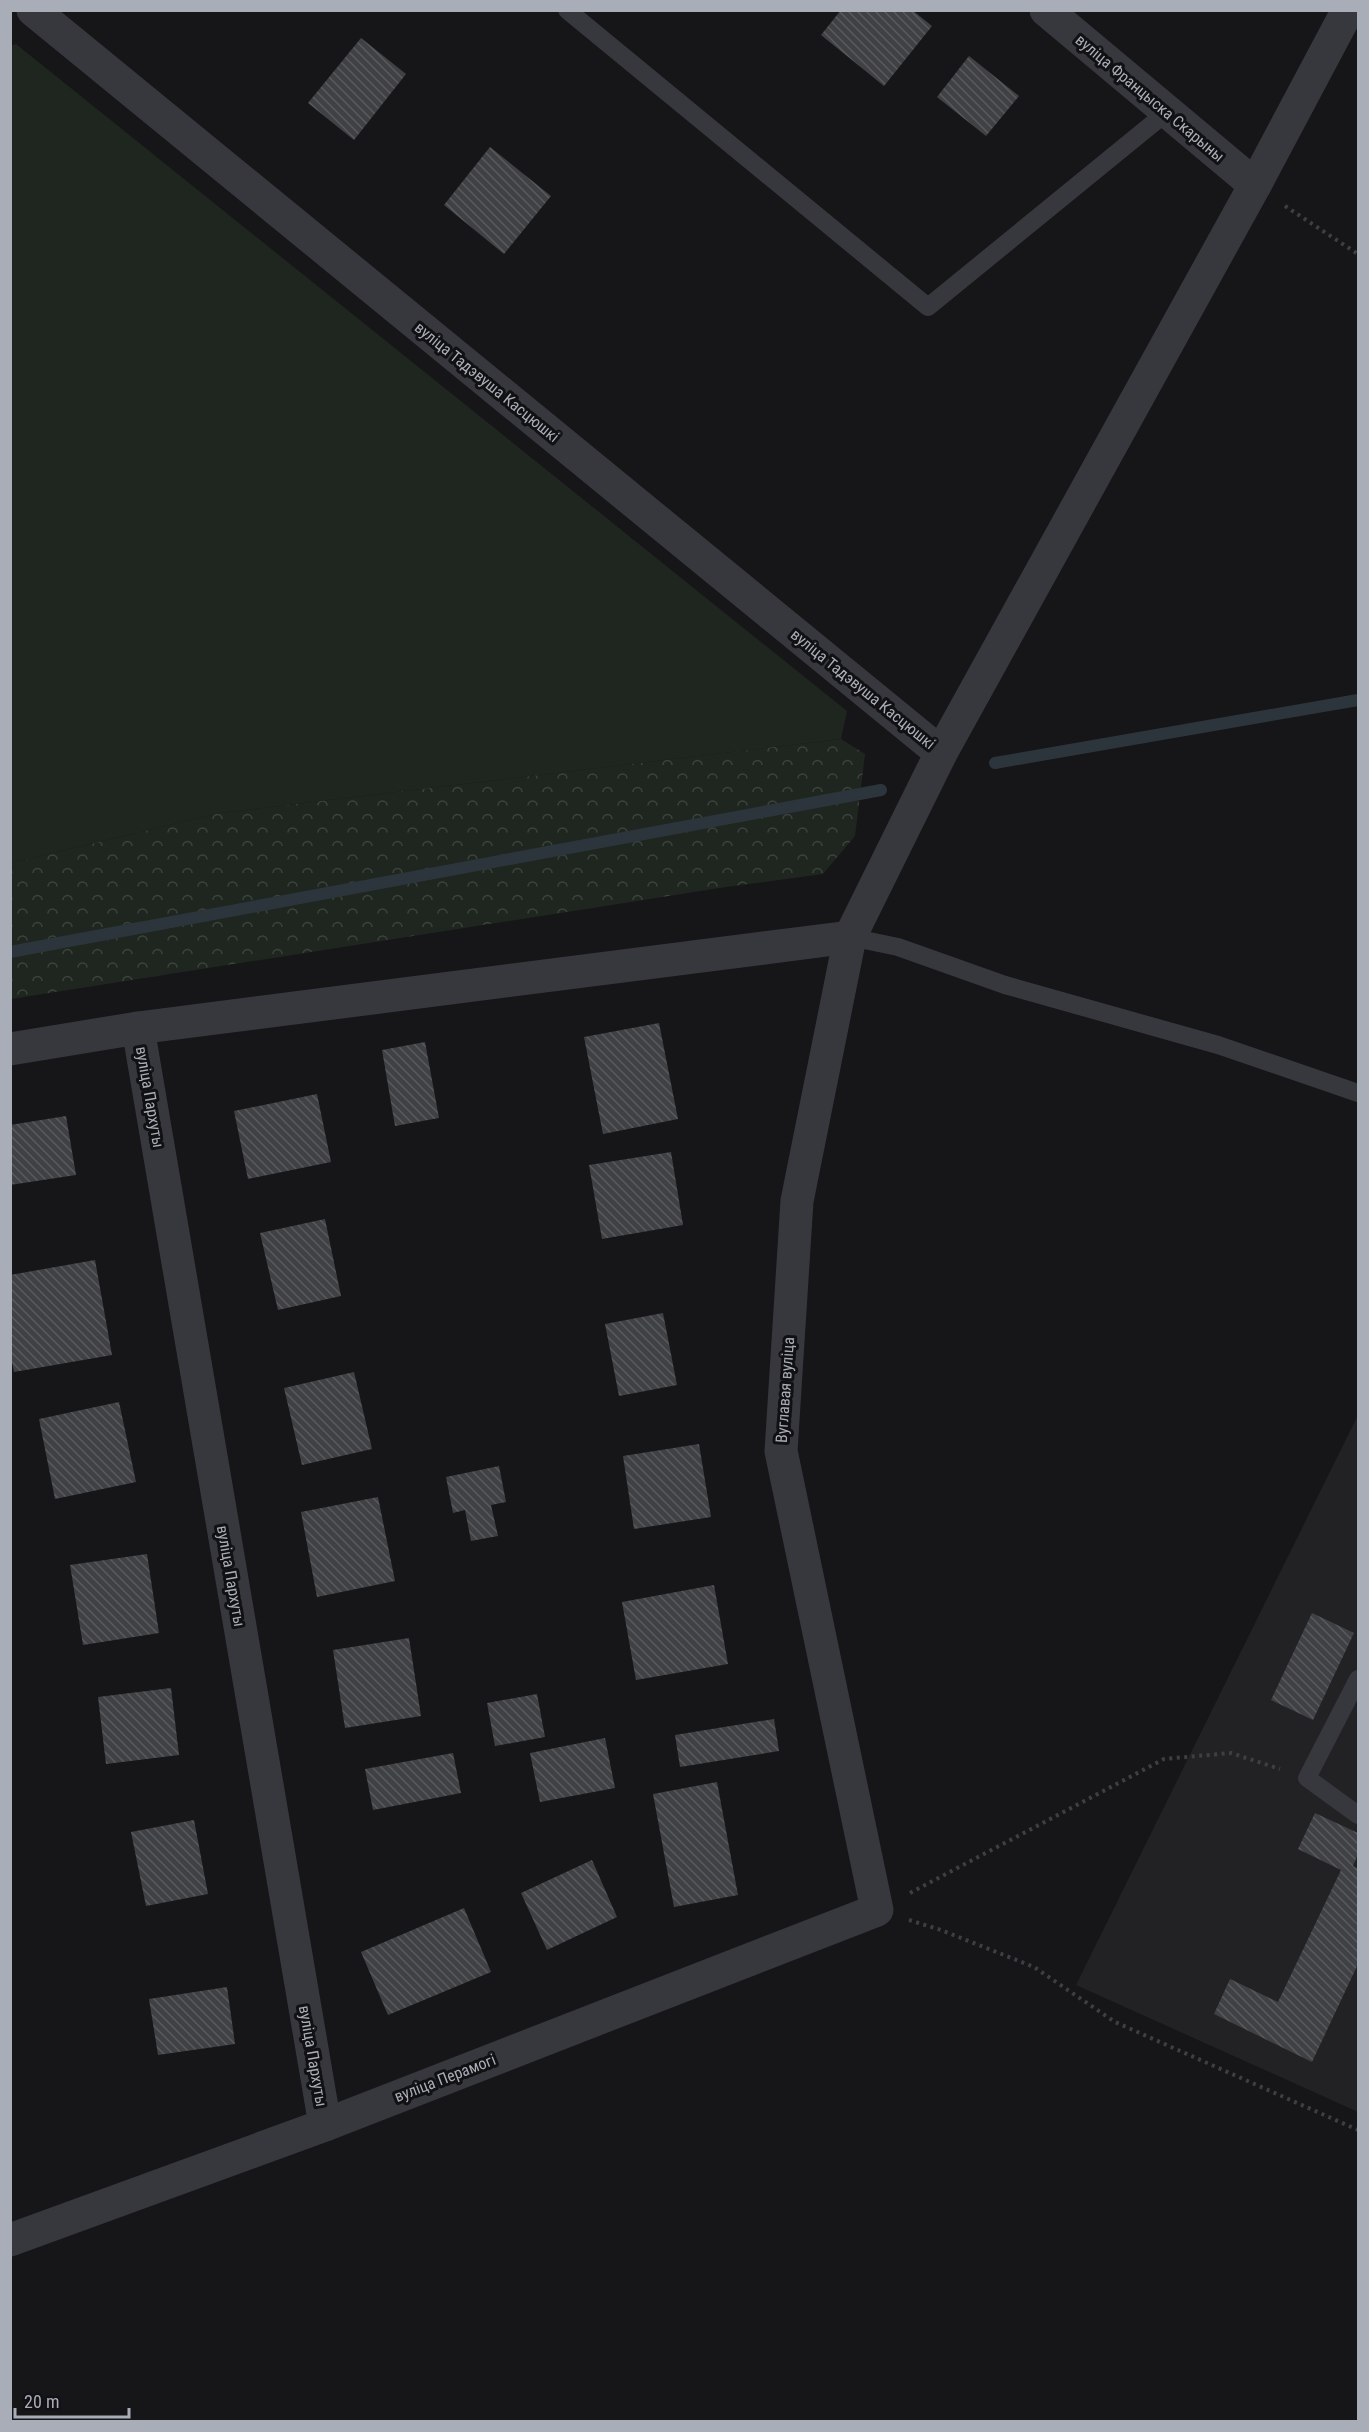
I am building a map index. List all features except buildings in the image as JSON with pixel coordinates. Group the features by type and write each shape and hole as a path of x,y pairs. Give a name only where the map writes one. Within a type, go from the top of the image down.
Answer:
{"street":[{"name":"вуліца Тадэвуша Касцюшкі","path":"33,10 941,753"},
{"name":"вуліца Францыска Скарыны","path":"1046,10 1255,185"},
{"name":"Вуглавая вуліца","path":"877,1910 781,1451 797,1201 850,937 941,753 1255,185 1348,10"},
{"path":"10,1049 138,1028 850,937"},
{"name":"вуліца Пархуты","path":"138,1028 325,2125"},
{"name":"вуліца Перамогі","path":"10,2240 325,2125 877,1910"}],"lane":[{"path":"567,10 928,307 1167,112"},
{"path":"850,937 898,946 1005,985 1218,1045 1359,1093"},
{"path":"1359,1679 1307,1778 1359,1815"}],"path":[{"path":"1255,185 1359,254"},
{"path":"877,1910 1164,1759 1231,1753 1307,1778"},
{"path":"877,1910 941,1930 1034,1967 1115,2022 1359,2130"}],"shaded area":[{"path":"1358,1415 1358,2112 1076,1985"}],"green space":[{"path":"16,44 847,711 841,739 220,813 11,863 10,46"},
{"path":"841,739 865,754 855,836 823,874 726,887 11,999 11,863 220,813"}],"waterway":[{"path":"995,763 1358,700"},
{"path":"10,952 881,790"}]}
